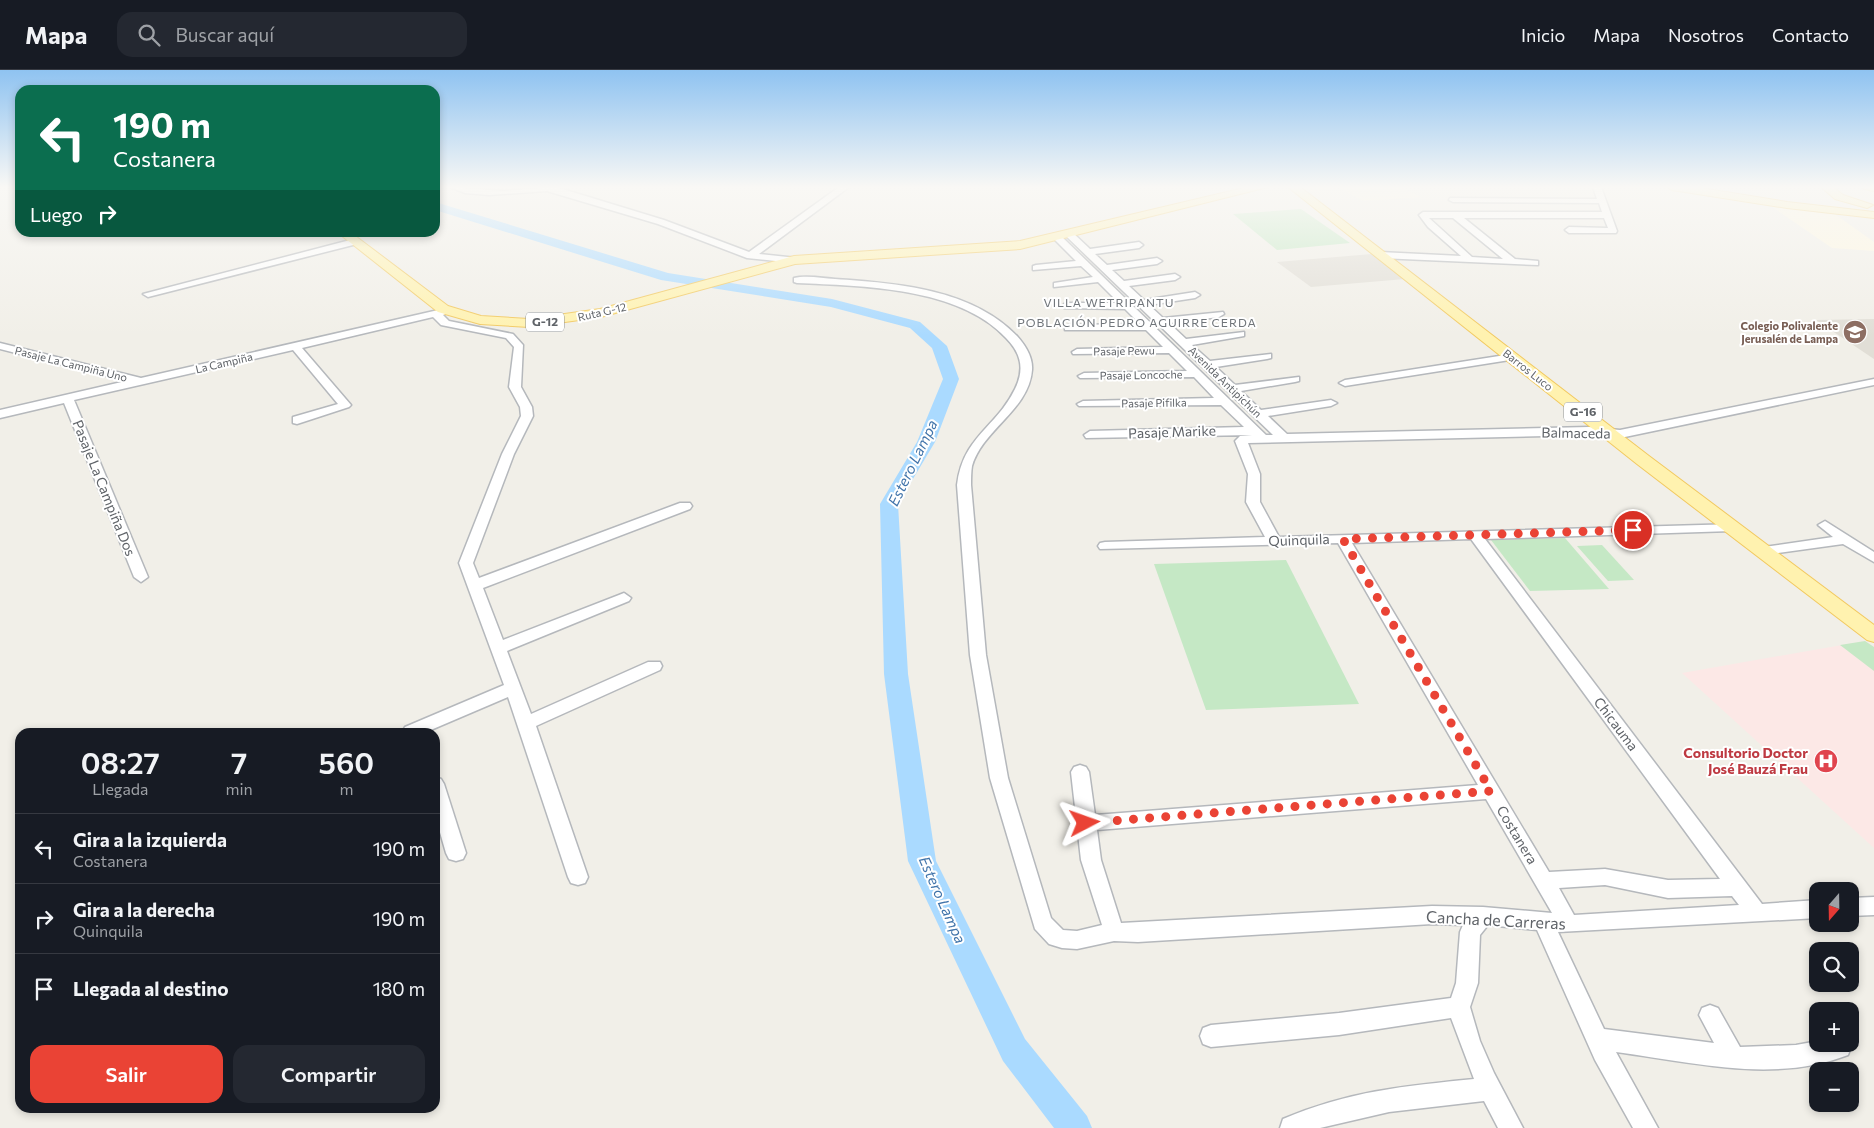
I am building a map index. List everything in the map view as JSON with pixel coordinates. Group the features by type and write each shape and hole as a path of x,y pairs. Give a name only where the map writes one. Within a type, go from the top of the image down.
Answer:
{"main road":[{"name":"Barros Luco","path":"1352,236 1380,255 1874,635"},
{"name":"Ruta G-12","path":"348,237 436,305 442,313 489,322 534,323 585,316 794,260"},
{"name":"G-12","path":"794,260 827,256 992,249 1057,237"}],"street":[{"path":"699,236 750,256 794,260"},
{"path":"750,256 777,236"},
{"name":"Avenida Antipichún","path":"1072,236 1284,438"},
{"path":"1444,236 1470,260"},
{"path":"1482,236 1513,262"},
{"name":"Avenida Antipichún","path":"1057,237 1255,431 1263,418"},
{"path":"148,294 354,242"},
{"path":"1071,250 1139,246"},
{"path":"1380,255 1535,263"},
{"path":"1104,268 1157,261"},
{"path":"1036,268 1083,263"},
{"path":"1122,284 1175,277"},
{"name":"Cancha de Carreras","path":"797,280 844,282 897,288 966,306 997,322 1014,339 1026,356 1027,374 1019,392 1004,416 973,450 966,464 964,485 978,655 999,778 1042,924 1056,937 1077,940 1114,932 1138,933 1432,915 1483,916 1569,924 1809,910"},
{"path":"1057,285 1100,280"},
{"path":"1141,302 1195,295"},
{"path":"1118,297 1071,303 1068,306 1128,306"},
{"path":"442,313 446,323 504,335 514,340 519,347 515,387 527,411 508,454 466,563 473,586 484,608 526,723 578,876"},
{"name":"La Campiña","path":"0,414 442,313"},
{"path":"1069,328 1145,324 1159,320 1218,314"},
{"path":"1183,343 1240,334"},
{"name":"Pasaje La Campiña Uno","path":"0,346 142,382"},
{"path":"296,347 345,405 297,420"},
{"name":"Pasaje Pewu","path":"1077,352 1172,350"},
{"path":"1207,365 1268,356"},
{"path":"1345,383 1512,357"},
{"name":"Pasaje Loncoche","path":"1084,376 1197,374"},
{"path":"1232,389 1295,379"},
{"name":"Balmaceda","path":"1274,541 1253,502 1254,474 1242,446 1242,440 1255,431 1284,438 1588,431 1623,434 1874,382"},
{"name":"Pasaje La Campiña Dos","path":"68,399 141,577"},
{"name":"Pasaje Pifilka","path":"1083,404 1224,401"},
{"path":"1263,418 1331,403"},
{"name":"Pasaje Marike","path":"1090,435 1255,431"},
{"path":"473,586 685,506"},
{"path":"1825,525 1874,558"},
{"name":"Quinquila","path":"1105,546 1732,527"},
{"name":"Chicauma","path":"1475,535 1757,913"},
{"name":"Costanera","path":"1343,539 1569,924"},
{"path":"1764,551 1846,539"},
{"path":"498,648 624,598"},
{"path":"526,723 654,666"},
{"path":"423,728 512,688"},
{"path":"1080,772 1085,823 1097,882 1114,932"},
{"path":"1085,823 1491,791"},
{"path":"440,800 456,853"},
{"path":"1544,881 1605,877 1668,889 1738,887"},
{"path":"1859,907 1874,906"},
{"path":"1483,916 1470,932 1467,983 1459,1007 1469,1041 1490,1089 1511,1128"},
{"path":"1543,922 1598,1040 1646,1128"},
{"path":"1211,1036 1339,1024 1459,1007"},
{"path":"1710,1015 1734,1058"},
{"path":"1598,1040 1734,1058 1779,1058 1812,1052"},
{"path":"1292,1128 1309,1119 1351,1106 1490,1089"}],"shaded area":[{"path":"1815,236 1866,236 1874,242 1874,251 1832,248"},
{"path":"1372,254 1405,279 1311,287 1277,262"},
{"name":"Colegio Polivalente Jerusalén de Lampa","path":"1874,319 1874,359 1816,320"},
{"name":"Consultorio Doctor José Bauzá Frau","path":"1865,641 1874,647 1874,848 1682,673"}],"green space":[{"path":"1260,236 1340,236 1350,243 1277,250"},
{"path":"1565,538 1609,589 1530,591 1491,540"},
{"path":"1602,545 1634,580 1608,581 1577,546"},
{"path":"1286,560 1359,704 1206,710 1154,564"},
{"path":"1865,641 1874,647 1874,671 1840,645"}],"waterway":[{"name":"Estero Lampa","path":"534,236 666,277 832,303 915,325 939,346 951,379 926,442 889,504 896,674 922,861 1014,1050 1075,1128"}],"place":[{"name":"Colegio Polivalente Jerusalén de Lampa","path":"1855,332"},
{"name":"Consultorio Doctor José Bauzá Frau","path":"1826,761"}],"district":[{"name":"VILLA WETRIPANTU","path":"1109,303"},
{"name":"POBLACIÓN PEDRO AGUIRRE CERDA","path":"1137,323"}],"route":[{"path":"1085,823 1491,791 1343,539 1633,530"}]}
